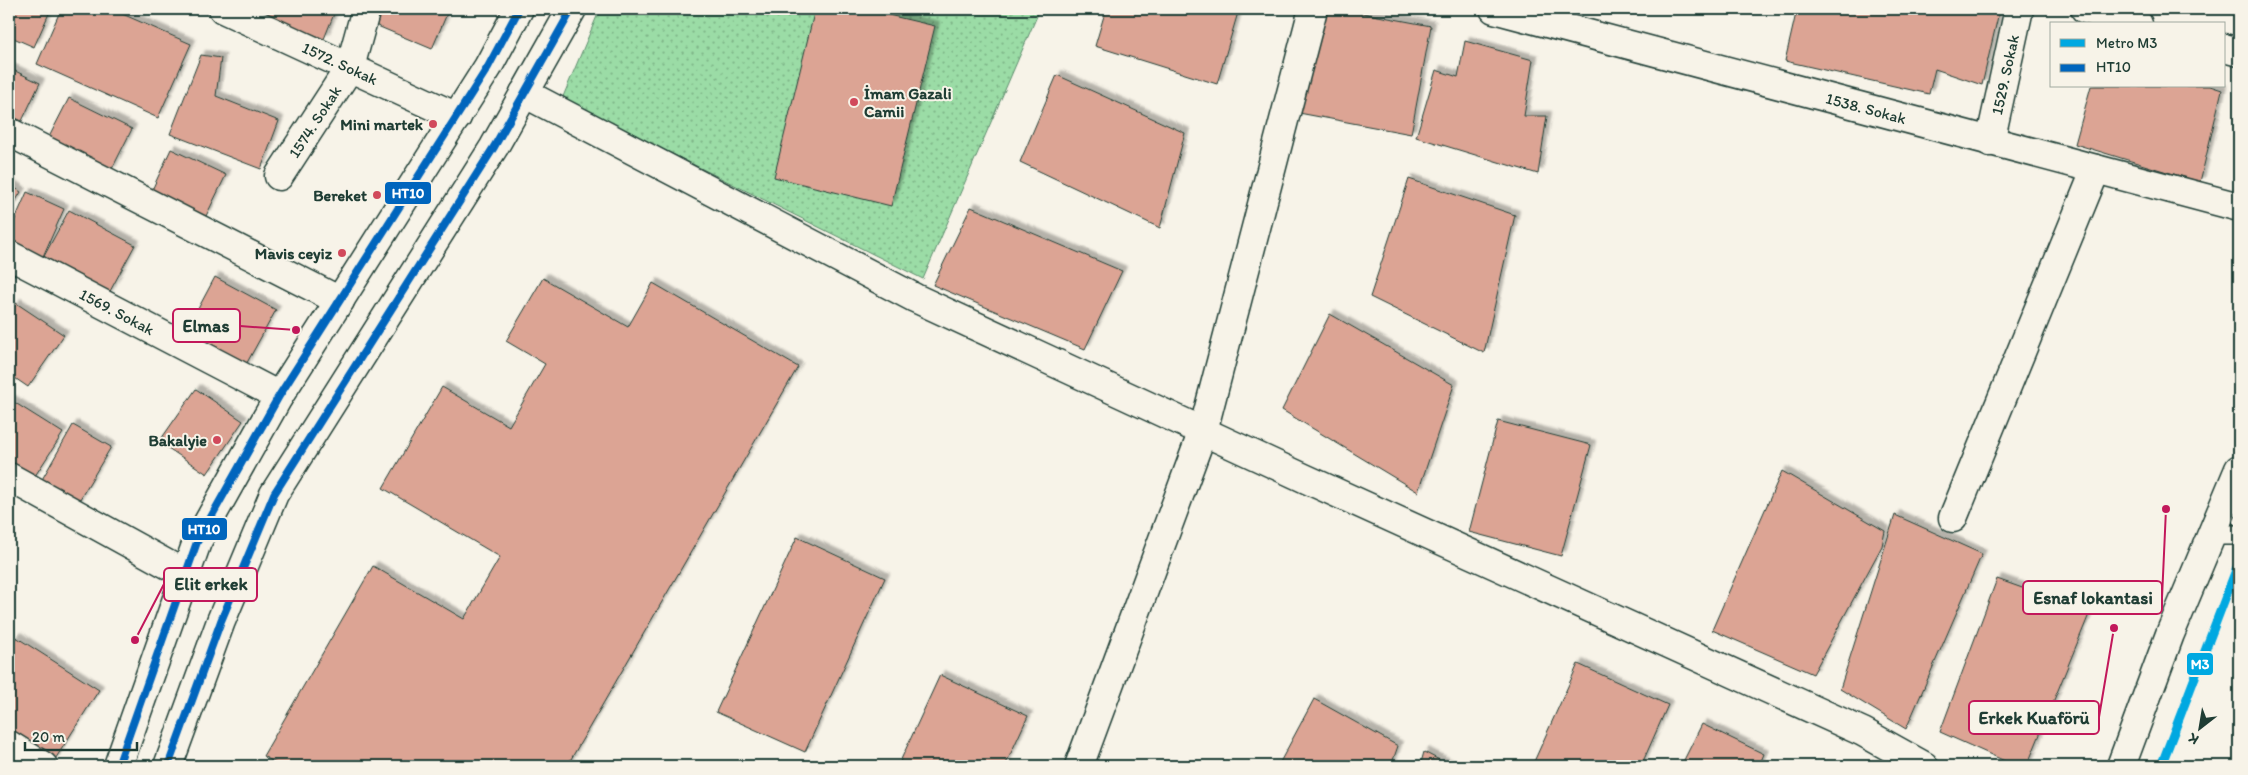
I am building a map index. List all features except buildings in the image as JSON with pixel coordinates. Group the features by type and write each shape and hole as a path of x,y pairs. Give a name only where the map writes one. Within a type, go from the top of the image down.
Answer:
{"street":[{"name":"1572. Sokak","path":"223,9 456,117"},
{"name":"1574. Sokak","path":"279,176 350,67 366,9"},
{"path":"118,766 197,542 279,396 488,67 519,9"},
{"path":"168,766 221,621 274,494 494,147 572,9"},
{"path":"1079,766 1202,431 1313,9"},
{"name":"1538. Sokak","path":"1494,9 2239,207"},
{"name":"1529. Sokak","path":"1990,142 2019,9"},
{"path":"2085,9 2131,22"},
{"path":"2226,49 2239,52"},
{"path":"524,93 915,298 1863,732 1924,766"},
{"path":"9,132 340,301"},
{"path":"1952,518 2096,169"},
{"name":"1569. Sokak","path":"9,255 279,396"},
{"path":"2121,766 2170,634 2239,469"},
{"path":"9,477 185,574"},
{"path":"9,745 43,766"}],"lane":[{"path":"2211,535 2239,535"}],"green space":[{"path":"600,9 1040,9 923,279 562,99"}],"metro line":[{"name":"M3","path":"2161,766 2239,562"}],"transit line":[{"name":"HT10","path":"118,766 197,542 279,396 488,67 519,9"},
{"name":"HT10","path":"168,766 221,621 274,494 494,147 572,9"}],"place":[{"name":"İmam Gazali Camii","path":"854,102"},
{"name":"Mini martek","path":"433,124"},
{"name":"Bereket","path":"377,195"},
{"name":"Mavis ceyiz","path":"342,253"},
{"name":"Elmas","path":"296,330"},
{"name":"Bakalyie","path":"217,440"},
{"name":"Esnaf lokantasi","path":"2166,509"},
{"name":"Erkek Kuaförü","path":"2114,628"},
{"name":"Elit erkek","path":"135,640"}]}
